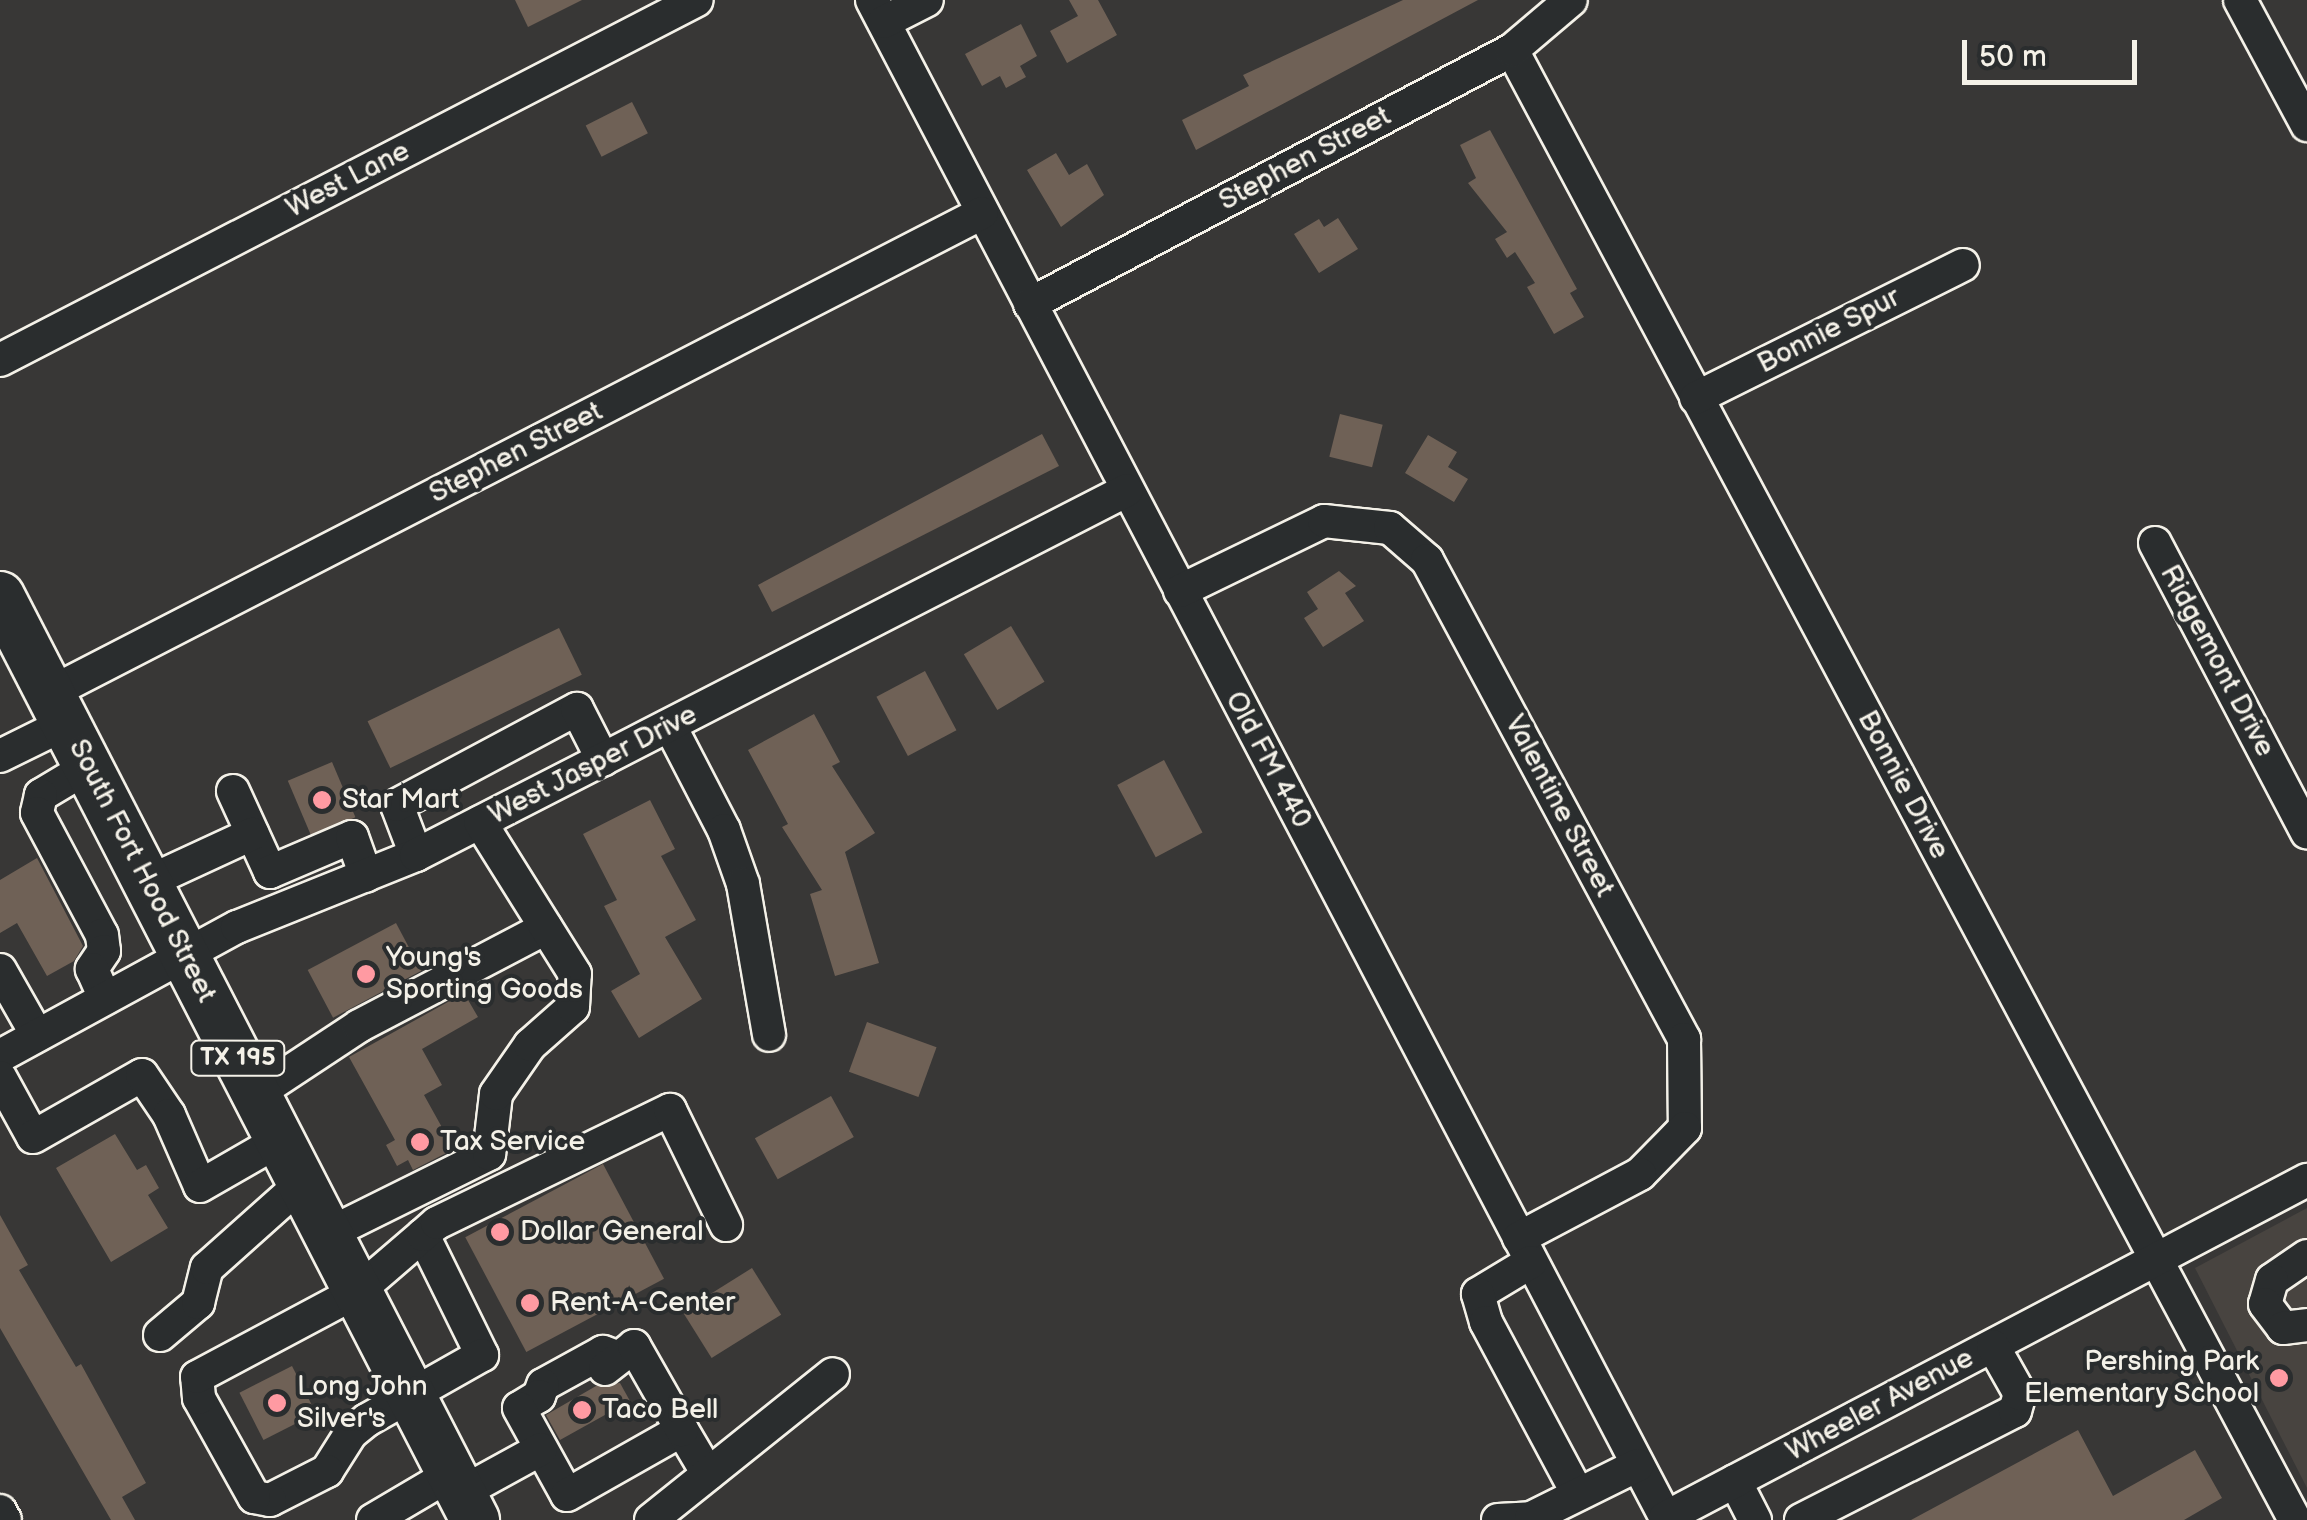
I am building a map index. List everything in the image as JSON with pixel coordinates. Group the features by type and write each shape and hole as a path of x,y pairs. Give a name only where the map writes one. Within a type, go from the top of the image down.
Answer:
{"highway":[{"name":"South Fort Hood Street","path":"0,596 11,644 58,708 462,1496"}],"street":[{"name":"West Lane","path":"0,360 697,0"},
{"path":"878,11 926,0"},
{"name":"Stephen Street","path":"1030,304 1512,50 1571,0"},
{"path":"2242,0 2307,125"},
{"name":"Old FM 440","path":"878,11 1666,1519"},
{"name":"Bonnie Drive","path":"1512,50 2289,1518"},
{"name":"Stephen Street","path":"0,756 58,708 982,212"},
{"name":"Bonnie Spur","path":"1696,398 1962,264"},
{"name":"West Jasper Drive","path":"0,1056 184,954 304,899 416,855 1127,490"},
{"name":"Valentine Street","path":"1180,591 1324,521 1390,528 1427,560 1684,1039 1685,1128 1640,1174 1525,1250 1478,1294 1486,1322 1578,1494"},
{"name":"Ridgemont Drive","path":"2155,543 2307,832"},
{"path":"416,855 397,806 577,709 603,760"},
{"path":"670,726 724,830 743,884 769,1035"},
{"path":"88,768 41,795 36,813 102,935 104,951 92,968 104,998"},
{"path":"233,791 270,872 352,837 366,876"},
{"path":"328,1234 489,1154 496,1094 530,1045 573,1007 575,974 480,822"},
{"path":"148,882 252,834"},
{"path":"292,862 304,899"},
{"path":"256,1094 359,1026 546,928"},
{"path":"0,970 37,1035"},
{"path":"0,1077 33,1137 142,1075 169,1115 200,1186 280,1140"},
{"path":"423,1235 482,1355 351,1433 327,1471 270,1500 254,1497 200,1398 197,1377 358,1291 423,1235 670,1110 726,1225"},
{"name":"Wheeler Avenue","path":"1666,1519 2307,1180"},
{"path":"160,1335 198,1303 207,1268 302,1183"},
{"path":"2307,1256 2272,1280 2266,1304 2283,1328 2307,1325"},
{"path":"682,1430 567,1495 519,1408 539,1396 550,1400 609,1366 614,1356 634,1346 708,1474"},
{"path":"1801,1520 2015,1412 2020,1394 1993,1346"},
{"path":"651,1520 833,1374"},
{"path":"372,1520 462,1496 541,1449"},
{"path":"1498,1520 1531,1518 1638,1465"},
{"path":"1736,1481 1755,1520"},
{"path":"0,1510 5,1520"}],"shaded area":[{"name":"Pershing Park Elementary School","path":"2307,1208 2307,1488 2195,1268"}],"building":[{"path":"515,0 582,0 528,27"},
{"path":"1069,0 1098,0 1117,35 1067,63 1050,31 1078,16"},
{"path":"1403,0 1478,0 1196,150 1182,120 1249,86 1243,75"},
{"path":"1021,24 1037,56 1020,66 1026,77 1006,88 1000,76 982,86 965,54"},
{"path":"632,102 648,133 602,157 586,126"},
{"path":"1490,130 1577,289 1570,293 1584,317 1554,334 1527,287 1535,283 1515,252 1507,258 1495,239 1507,232 1468,183 1476,178 1460,145"},
{"path":"1056,153 1069,175 1087,164 1104,195 1061,227 1027,170"},
{"path":"1338,218 1358,249 1319,273 1294,234 1319,219 1324,227"},
{"path":"1340,414 1383,425 1372,467 1329,457"},
{"path":"1042,434 1059,466 772,612 758,585"},
{"path":"1428,435 1457,452 1448,467 1468,479 1454,502 1405,473"},
{"path":"1339,571 1356,586 1345,593 1364,621 1323,647 1304,618 1318,609 1307,592"},
{"path":"1011,626 1044,682 997,710 964,654"},
{"path":"559,628 582,675 390,768 368,721"},
{"path":"925,671 956,730 908,756 876,697"},
{"path":"814,714 840,762 832,766 875,833 845,852 879,963 835,976 810,894 822,890 782,827 788,824 748,750"},
{"path":"1164,760 1202,832 1156,857 1117,785"},
{"name":"Star Mart","path":"332,762 355,817 311,836 288,781"},
{"path":"650,800 675,849 661,856 696,920 665,937 702,999 639,1038 611,991 640,974 604,906 617,900 583,834"},
{"path":"37,858 83,946 74,961 47,976 17,923 0,933 0,880"},
{"name":"Young's Sporting Goods","path":"396,923 421,971 333,1018 308,970"},
{"path":"464,993 478,1017 422,1049 442,1085 424,1095 454,1149 413,1170 408,1160 397,1166 386,1145 395,1140 349,1057"},
{"path":"867,1022 937,1047 918,1097 849,1072"},
{"path":"831,1096 854,1137 778,1179 755,1138"},
{"path":"115,1134 137,1170 146,1165 159,1188 148,1195 168,1228 111,1262 56,1168"},
{"path":"603,1164 664,1279 526,1352 465,1237"},
{"path":"0,1215 28,1265 19,1270 76,1367 81,1364 146,1483 122,1497 135,1520 111,1520 0,1328"},
{"path":"752,1268 781,1315 712,1358 682,1311"},
{"name":"Long John Silver's","path":"292,1366 316,1413 263,1440 239,1393"},
{"name":"Taco Bell","path":"620,1383 630,1401 560,1440 546,1415 596,1386"},
{"path":"2078,1430 2113,1496 2195,1450 2222,1498 2184,1520 1911,1520"}],"place":[{"name":"Star Mart","path":"322,800"},
{"name":"Young's Sporting Goods","path":"366,974"},
{"name":"Tax Service","path":"420,1142"},
{"name":"Dollar General","path":"500,1232"},
{"name":"Rent-A-Center","path":"530,1303"},
{"name":"Pershing Park Elementary School","path":"2279,1378"},
{"name":"Long John Silver's","path":"277,1403"},
{"name":"Taco Bell","path":"582,1410"}]}
